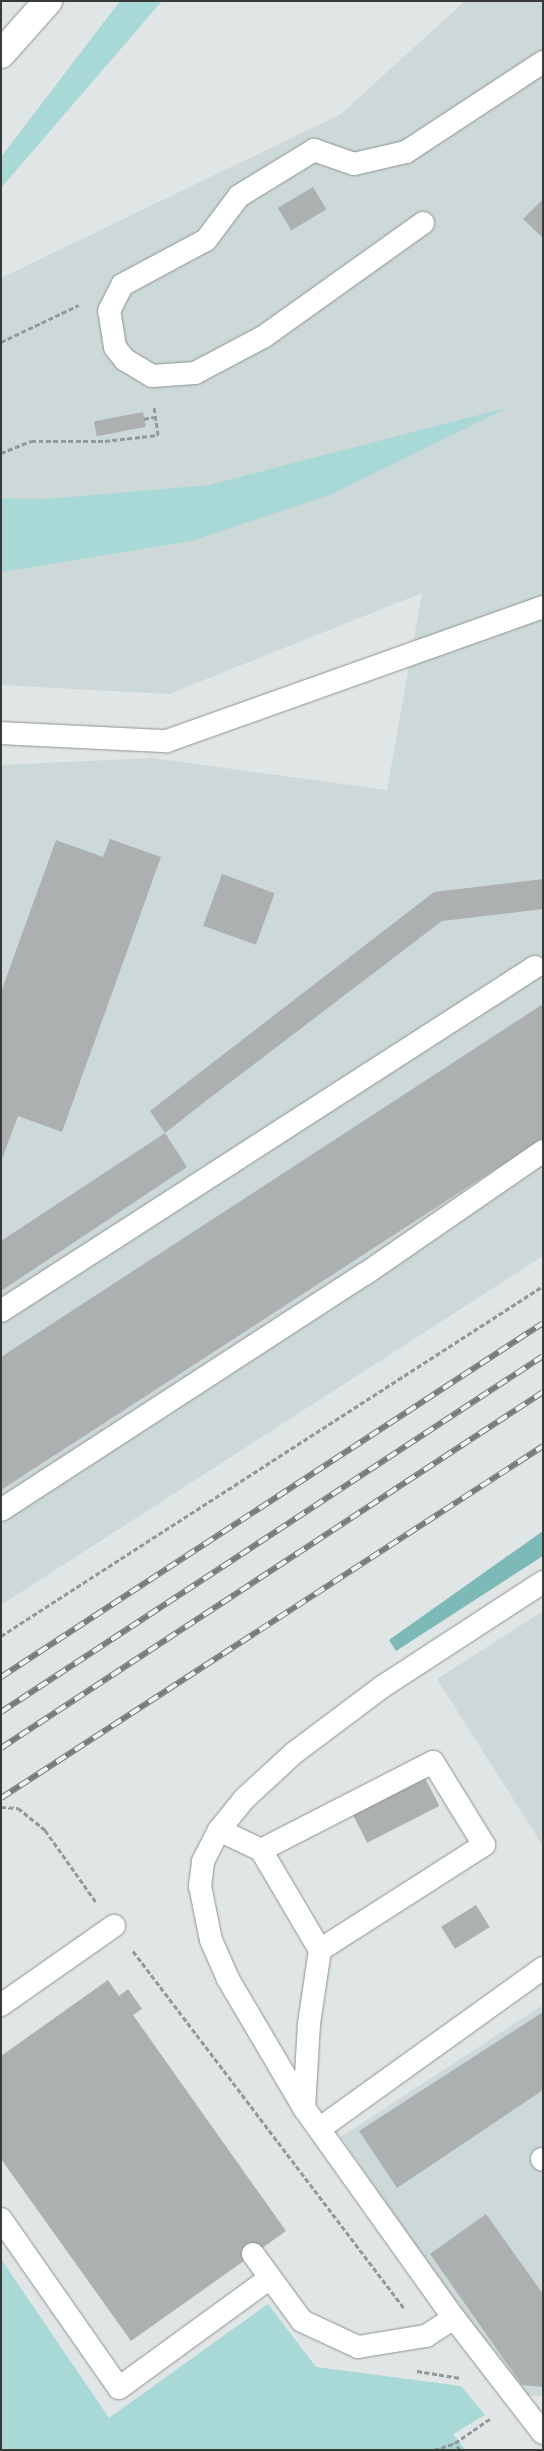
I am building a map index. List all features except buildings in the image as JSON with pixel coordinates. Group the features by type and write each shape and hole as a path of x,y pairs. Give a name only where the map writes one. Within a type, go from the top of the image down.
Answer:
{"main road":[{"path":"5,41 46,2"}],"lane":[{"path":"423,223 263,337 195,373 152,376 125,360 115,347 110,312 122,285 206,240 239,196 314,150 354,164 406,152 543,62"},
{"path":"1,733 167,741 543,607"},
{"path":"1,1312 535,967"},
{"path":"1,1510 365,1274 543,1151"},
{"path":"543,1582 382,1687 301,1748 245,1798 218,1830 203,1862 200,1886 211,1940 228,1978 304,2108 454,2318 543,2433"},
{"path":"261,1850 433,1762 484,1846 320,1950"},
{"path":"218,1830 261,1850 320,1950 309,2024 304,2108"},
{"path":"1,2005 114,1926"},
{"path":"319,2129 543,1968"},
{"path":"1,2219 119,2388 270,2278"},
{"path":"253,2254 302,2321 358,2347 426,2336 454,2318"}],"path":[{"path":"1,342 122,285"},
{"path":"1,453 31,440 105,441 158,435 154,417 152,376"},
{"path":"144,419 154,417"},
{"path":"1,1636 543,1286"},
{"path":"1,1807 18,1808 45,1830 114,1926 426,2336 462,2378"},
{"path":"434,2450 455,2443 494,2417 487,2409"},
{"path":"455,2443 460,2450"}],"shaded area":[{"path":"120,1 162,1 1,188 1,157"},
{"path":"465,1 543,1 543,1256 1,1605 1,765 152,758 387,790 422,593 169,694 1,685 1,278 341,114"},
{"path":"509,407 332,494 191,541 1,572 1,498 47,499 209,485"},
{"path":"543,1531 543,1556 396,1651 389,1640"},
{"path":"543,1611 543,1846 437,1679"},
{"path":"543,2005 543,2396 516,2395 341,2137"},
{"path":"1,2259 109,2418 268,2304 316,2367 461,2386 485,2415 453,2434 466,2450 1,2450"}],"railway":[{"path":"1,1677 543,1323"},
{"path":"1,1712 543,1356"},
{"path":"1,1748 543,1392"},
{"path":"1,1798 543,1446"}]}
